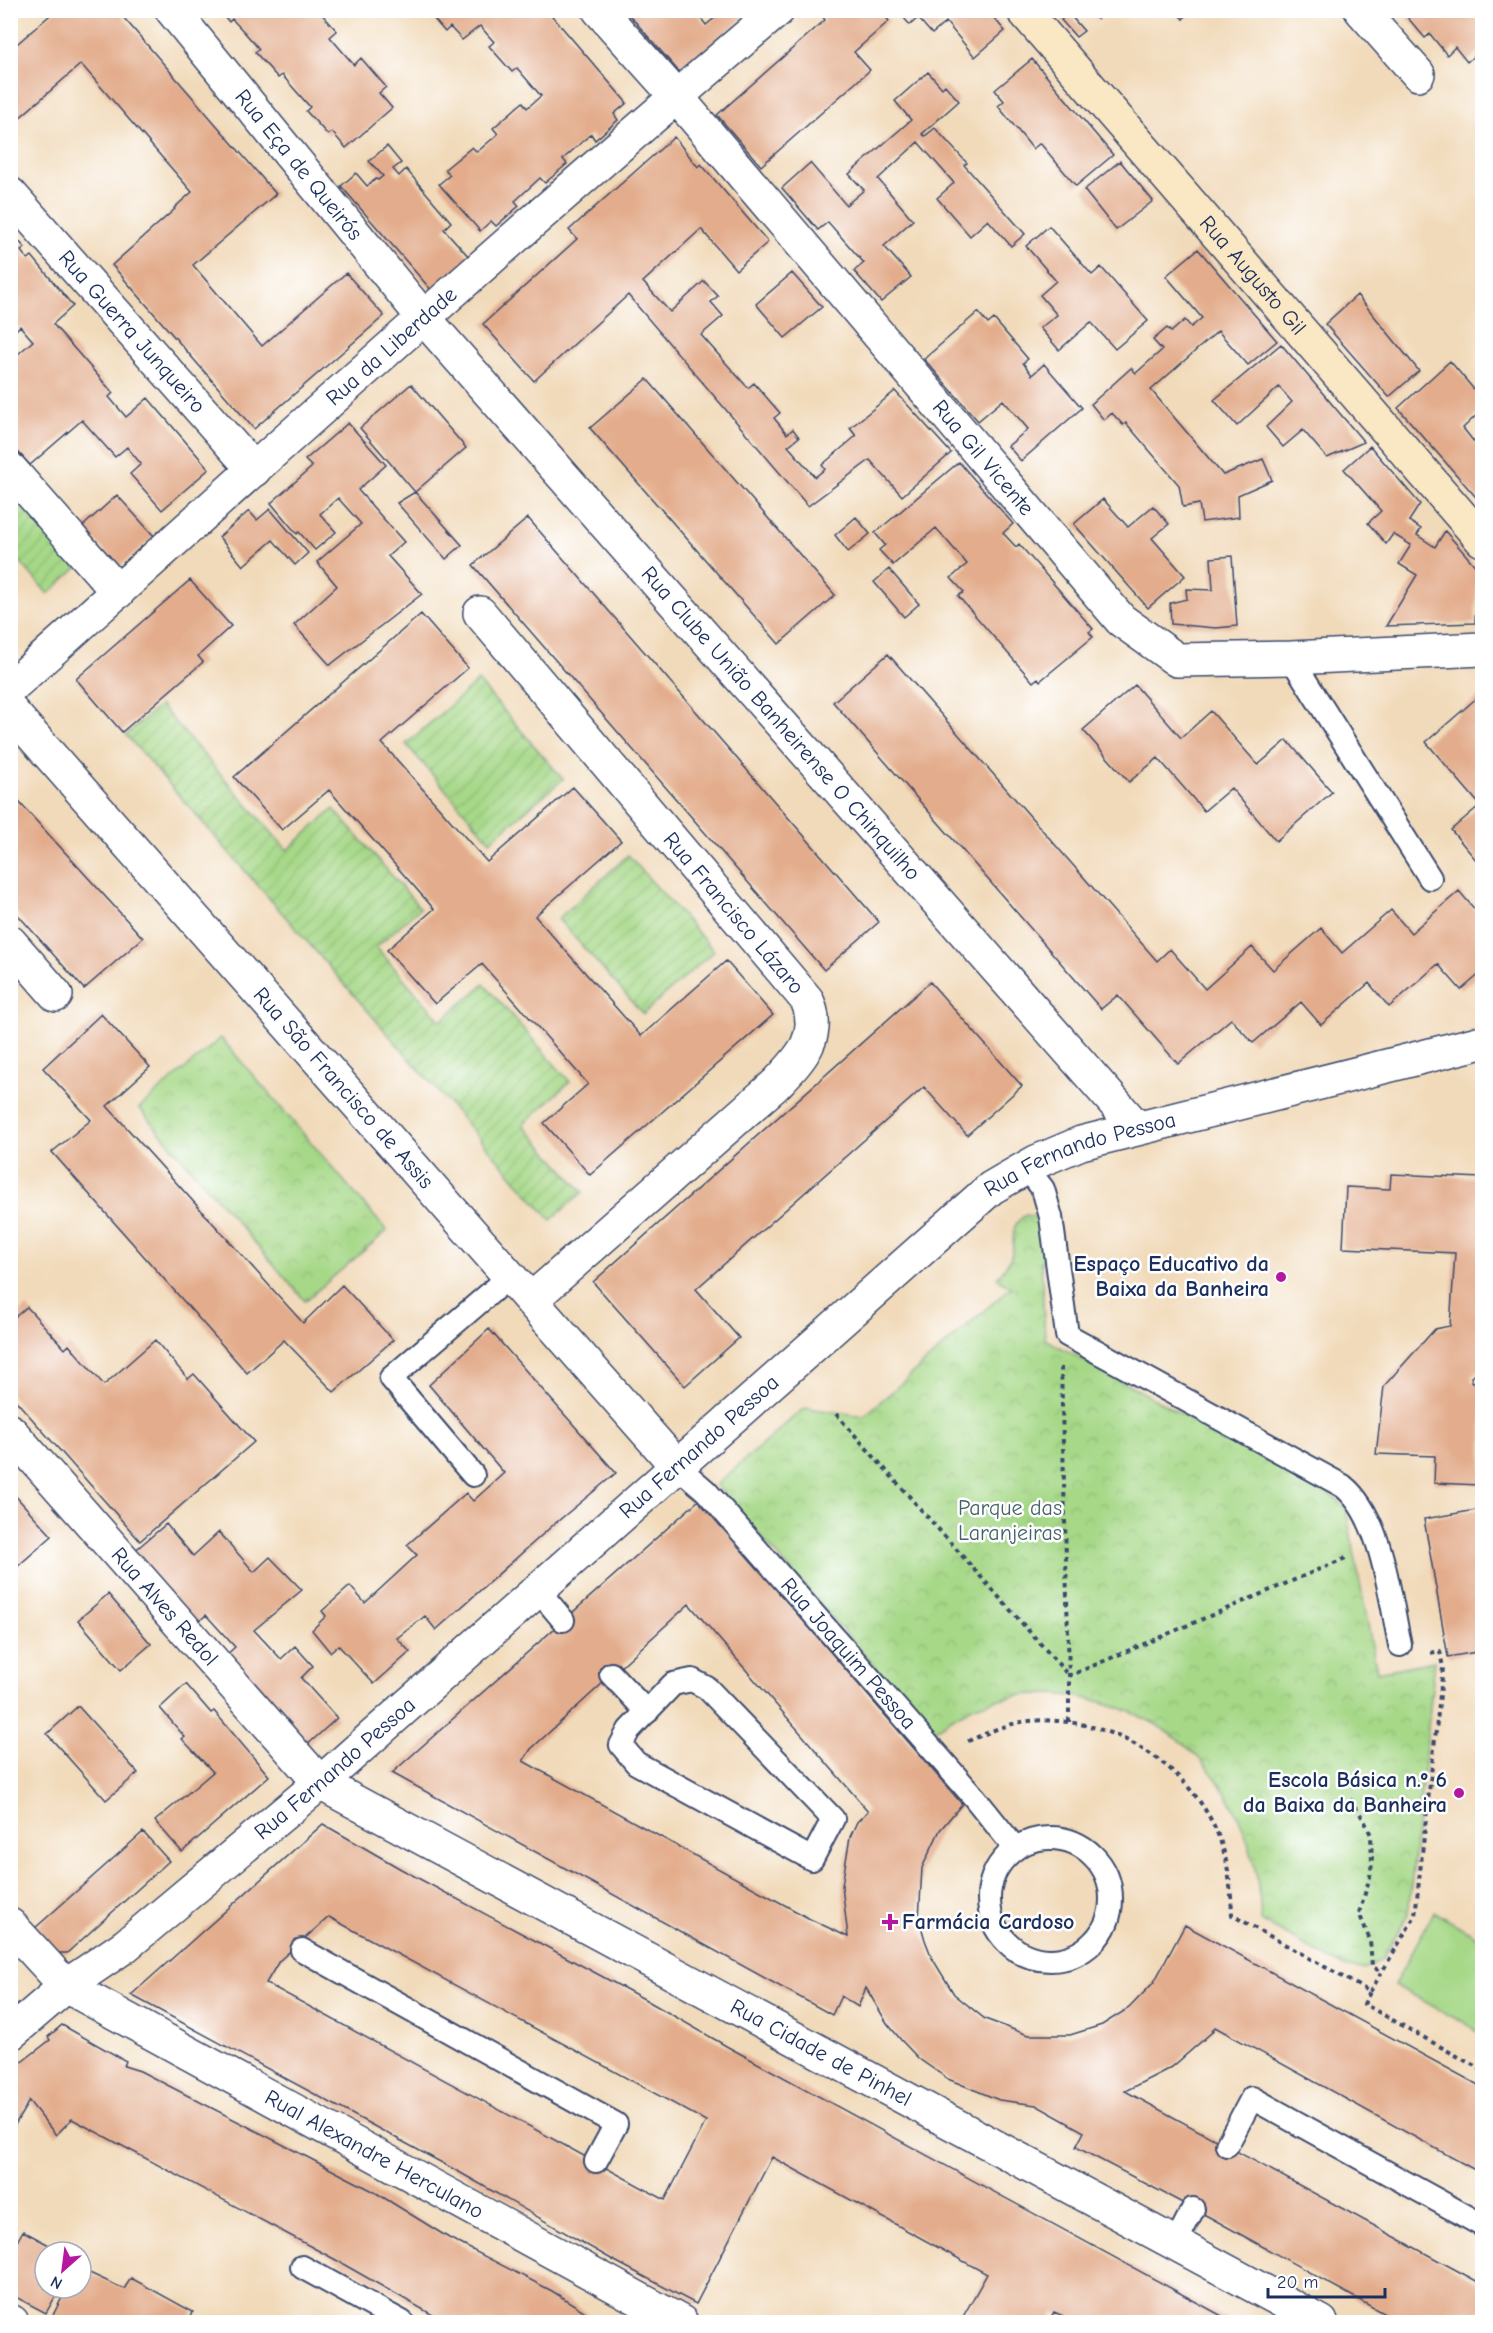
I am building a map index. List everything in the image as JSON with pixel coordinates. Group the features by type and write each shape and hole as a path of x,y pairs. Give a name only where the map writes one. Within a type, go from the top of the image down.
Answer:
{"main road":[{"name":"Rua Augusto Gil","path":"1023,10 1482,540"}],"street":[{"name":"Rua Eça de Queirós","path":"172,10 423,317"},
{"name":"Rua Gil Vicente","path":"598,10 676,96 1121,620 1177,660 1291,658 1482,649"},
{"name":"Rua da Liberdade","path":"10,688 423,317 778,10"},
{"path":"1361,10 1418,74"},
{"name":"Rua Guerra Junqueiro","path":"10,195 254,470"},
{"name":"Rua Clube União Banheirense O Chinquilho","path":"423,317 1137,1128"},
{"path":"10,469 118,592"},
{"name":"Rua Francisco Lázaro","path":"480,613 807,1000 813,1016 812,1032 806,1048 797,1063 775,1085 520,1288"},
{"name":"Rua São Francisco de Assis","path":"10,710 676,1465"},
{"path":"10,942 56,994"},
{"name":"Rua Fernando Pessoa","path":"10,2034 66,1986 125,1946 320,1783 991,1188 1026,1167 1082,1143 1482,1042"},
{"name":"Rua Alves Redol","path":"10,1431 320,1783"},
{"name":"Rua Cidade de Pinhel","path":"320,1783 1321,2322"},
{"name":"Rual Alexandre Herculano","path":"10,1925 66,1986 553,2240 681,2322"}],"lane":[{"path":"1291,658 1430,878"},
{"path":"1026,1167 1043,1189 1051,1217 1067,1335 1342,1486 1352,1494 1360,1504 1375,1534 1400,1645"},
{"path":"473,1475 391,1378 520,1288"},
{"name":"Rua Joaquim Pessoa","path":"676,1465 706,1491 941,1759 1014,1848"},
{"path":"538,1590 563,1620"},
{"path":"611,1674 647,1712"},
{"path":"692,1680 707,1688 833,1819 812,1859 636,1763 621,1745 629,1730 647,1712 674,1684 692,1680"},
{"path":"1054,1838 1074,1842 1090,1852 1103,1868 1110,1886 1111,1906 1105,1925 1094,1941 1078,1953 1060,1960 1040,1959 1021,1953 1004,1940 993,1923 988,1902 990,1882 999,1862 1014,1848 1034,1839 1054,1838"},
{"path":"302,1950 616,2124 596,2161"},
{"path":"1227,2145 1252,2098 1482,2224"},
{"path":"1175,2244 1193,2209"},
{"path":"302,2267 402,2322"}],"path":[{"path":"1061,1359 1069,1722"},
{"path":"836,1413 1069,1676"},
{"path":"1069,1676 1355,1554"},
{"path":"1400,1645 1403,1659 1440,1652 1443,1668 1415,1916 1364,2004 1482,2070"},
{"path":"941,1759 966,1742 994,1730 1028,1721 1069,1722 1107,1732 1146,1750 1169,1768 1201,1803 1217,1831 1230,1874 1232,1915 1370,1992"},
{"path":"1350,1799 1371,1835 1370,1877 1359,1913 1370,1940 1372,1966 1382,1973"}],"green space":[{"path":"10,492 77,568 48,594 11,551"},
{"path":"478,681 563,779 490,841 406,744"},
{"path":"160,705 287,850 334,809 420,908 376,947 441,1021 484,984 570,1082 523,1124 583,1192 551,1220 126,735"},
{"path":"628,855 714,951 643,1014 558,919"},
{"path":"221,1038 387,1231 305,1301 139,1108"},
{"name":"Parque das Laranjeiras","path":"1026,1215 1040,1218 1046,1254 1041,1262 1045,1339 1337,1499 1346,1509 1377,1672 1435,1661 1408,1915 1382,1960 1364,1969 1346,1968 1261,1921 1258,1883 1249,1846 1236,1813 1219,1783 1197,1756 1169,1733 1138,1715 1101,1702 1072,1696 1042,1694 1013,1696 977,1705 931,1731 716,1485 802,1410 807,1408 864,1416 1011,1287 997,1278 1011,1257 1015,1227"},
{"path":"1434,1912 1482,1939 1482,2033 1394,1985"}],"building":[{"path":"56,10 117,10 276,194 193,265 262,346 346,273 384,316 254,429 112,265 192,192 81,64 10,126 10,50"},
{"path":"219,10 318,10 337,31 330,37 354,65 361,58 386,87 379,93 392,108 346,148 332,132 328,135 306,111 310,107 282,75 278,78 255,52 259,49 246,34 232,19 229,22"},
{"path":"426,10 547,10 627,103 614,114 618,120 595,140 591,134 563,159 567,164 545,183 540,178 515,201 519,206 496,226 491,221 480,231 439,184 450,175 445,169 472,147 477,152 498,134 493,128 523,102 527,108 541,96 517,68 512,72 489,46 494,42 480,26 462,40 450,27 445,32"},
{"path":"625,10 689,10 693,15 696,12 706,25 717,16 713,10 752,10 680,73"},
{"path":"818,10 880,10 889,21 854,52 870,70 761,166 717,115 825,20"},
{"path":"897,10 987,10 1005,31 975,57 946,22 932,34 918,18 910,25"},
{"path":"1060,10 1075,10 1070,15 1084,31 1076,37 1061,20 1065,16"},
{"path":"1089,10 1107,10 1097,19"},
{"path":"1175,10 1191,10 1183,19"},
{"path":"1401,10 1482,10 1482,49 1467,62 1455,47 1447,55 1430,34 1425,38"},
{"path":"1032,59 1113,155 1076,186 1040,143 1033,149 998,106 1004,101 995,90"},
{"path":"928,72 942,88 945,85 959,101 922,134 925,136 935,128 967,163 964,165 1025,234 1011,246 988,220 970,236 937,198 954,183 918,142 878,179 913,220 884,246 911,277 881,302 854,271 864,263 828,222 818,230 782,188 810,163 846,205 864,190 849,174 911,120 895,101"},
{"path":"674,137 698,167 701,164 768,242 736,270 701,229 643,282 670,312 704,281 718,296 711,302 723,316 701,335 748,388 754,383 780,413 774,418 787,434 793,429 799,437 788,446 815,477 825,469 822,465 856,436 850,428 895,391 951,453 902,496 870,460 808,506 628,295 534,381 483,324 577,239 569,230"},
{"path":"387,146 401,163 393,169 399,176 406,169 451,222 444,229 470,258 432,291 341,186 356,173 367,186 383,176 369,161"},
{"path":"1120,161 1153,201 1116,230 1084,190"},
{"path":"1049,226 1092,275 1101,267 1148,321 1115,349 1091,322 1059,350 1040,328 1057,315 1040,295 1056,281 1026,246"},
{"path":"10,231 25,248 21,251 24,255 28,259 32,256 73,306 53,324 113,393 109,397 126,417 148,398 209,469 162,510 130,474 141,464 127,447 115,457 82,420 30,465 10,443 10,361 33,341 20,326 16,330 10,324"},
{"path":"1198,249 1277,341 1248,365 1218,331 1151,390 1223,475 1263,459 1272,480 1238,495 1239,517 1202,522 1199,504 1183,507 1179,485 1126,423 1123,425 1112,413 1104,420 1091,404 1131,368 1136,373 1162,350 1153,340 1167,328 1171,332 1185,320 1191,327 1202,318 1166,276"},
{"path":"792,273 822,307 785,338 756,304"},
{"path":"1357,295 1419,371 1389,397 1325,324"},
{"path":"978,312 988,324 994,319 1028,359 1023,363 1032,375 1044,364 1082,408 1021,461 1008,446 1028,429 1003,400 978,421 924,359"},
{"path":"1281,344 1364,442 1327,458 1303,430 1283,447 1266,427 1292,402 1279,387 1237,426 1214,400"},
{"path":"1450,361 1482,399 1482,410 1463,428 1482,452 1482,504 1398,408"},
{"path":"647,379 835,595 779,644 590,428"},
{"path":"411,384 466,448 415,492 360,428"},
{"path":"348,423 386,465 358,490 404,542 388,556 422,594 330,665 294,625 337,586 317,562 361,524 338,498 320,514 336,532 315,550 299,532 297,534 271,503 312,467 305,460"},
{"path":"1370,446 1420,504 1409,521 1421,529 1417,535 1435,547 1445,531 1478,569 1475,623 1386,626 1417,575 1399,564 1411,545 1393,534 1386,544 1368,523 1381,511 1344,469"},
{"path":"959,462 1013,524 1003,533 1016,547 1019,544 1093,629 1089,632 1093,637 1040,681 1038,678 1033,682 958,596 964,592 951,578 967,564 936,528 893,565 879,550 885,545 875,533"},
{"path":"415,492 462,545 446,559 397,503"},
{"path":"117,495 154,536 119,567 83,526"},
{"path":"1103,499 1128,527 1153,506 1169,524 1152,538 1185,576 1148,608 1074,524"},
{"path":"270,509 308,553 295,565 273,540 243,566 219,537 249,511 257,520"},
{"path":"856,517 870,534 848,552 835,535"},
{"path":"528,518 879,922 824,970 473,565"},
{"path":"1232,556 1237,626 1216,628 1171,624 1170,603 1187,599 1186,589 1213,590 1211,558"},
{"path":"889,569 919,604 904,617 874,582"},
{"path":"190,580 231,626 198,656 203,662 122,732 76,679"},
{"path":"421,614 468,668 382,743 487,862 573,787 621,841 535,916 641,1036 726,961 773,1015 590,1175 544,1123 588,1084 482,964 435,1004 387,950 434,909 329,790 282,830 234,777"},
{"path":"888,654 1157,961 1170,949 1205,989 1252,947 1273,970 1321,928 1342,953 1391,910 1411,933 1459,891 1477,912 1482,907 1482,972 1461,990 1438,964 1389,1007 1369,983 1321,1025 1301,1002 1253,1043 1231,1019 1178,1064 1118,995 1101,1009 833,702"},
{"path":"1135,685 1181,738 1211,711 1258,765 1287,740 1332,792 1276,841 1231,788 1204,811 1158,758 1129,782 1083,730"},
{"path":"1479,696 1482,700 1482,867 1451,830 1480,805 1426,742"},
{"path":"10,792 143,938 84,989 10,906"},
{"path":"930,982 1022,1086 967,1135 924,1087 696,1289 739,1338 685,1386 593,1282"},
{"path":"101,1014 150,1067 107,1106 303,1323 342,1285 393,1340 334,1392 284,1340 247,1373 52,1152 91,1120 43,1068"},
{"path":"1391,1174 1482,1178 1482,1368 1472,1377 1472,1382 1482,1382 1482,1483 1480,1485 1434,1483 1435,1456 1376,1454 1384,1386 1435,1329 1450,1326 1455,1253 1343,1248 1346,1187 1390,1189"},
{"path":"27,1307 65,1349 69,1345 104,1385 155,1340 188,1379 194,1374 254,1442 140,1541 10,1394 10,1321"},
{"path":"489,1329 616,1473 552,1526 436,1630 425,1616 397,1638 410,1652 374,1684 338,1645 330,1652 312,1630 326,1616 322,1611 350,1586 365,1603 417,1555 407,1545 466,1493 473,1501 504,1473 429,1385"},
{"path":"10,1490 52,1536 10,1573"},
{"path":"699,1500 962,1804 940,1830 922,1868 919,1919 932,1958 954,1994 985,2019 1028,2035 1070,2035 1102,2025 1129,2008 1154,1982 1185,1925 1482,2087 1482,2174 1215,2027 1172,2067 1125,2091 1482,2284 1482,2322 1399,2322 1211,2218 1076,2147 1084,2132 1036,2105 999,2100 948,2079 919,2059 901,2040 887,2023 866,1988 858,2007 841,1996 832,2015 392,1773","holes":["689,1604 868,1811 857,1822 850,1837 844,1873 842,1886 848,1937 810,1919 523,1761 531,1749"]},
{"path":"1482,1509 1482,1651 1448,1657 1424,1519"},
{"path":"166,1524 193,1556 219,1532 254,1572 270,1557 302,1590 254,1630 281,1659 295,1646 313,1666 301,1678 337,1718 305,1747 223,1658 235,1647 206,1615 196,1624 132,1553"},
{"path":"108,1594 151,1644 121,1670 78,1620"},
{"path":"186,1684 211,1713 214,1711 269,1776 182,1852 155,1821 213,1772 182,1739 185,1737 160,1708"},
{"path":"78,1706 138,1773 106,1800 47,1734"},
{"path":"323,1824 401,1869 646,2000 1233,2322 1077,2322 1054,2312 1048,2322 960,2322 987,2274 772,2157 696,2304 613,2260 459,2172 131,1995","holes":["329,1917 706,2121 665,2200 266,1983 279,1961"]},
{"path":"143,1832 169,1861 67,1953 55,1953 34,1929"},
{"path":"62,2025 126,2061 124,2066 140,2071 373,2191 449,2238 552,2291 584,2311 595,2322 445,2322 336,2260 72,2119 56,2135 29,2101 10,2133 10,2071 50,2040 48,2037"},
{"path":"23,2231 40,2240 33,2240 33,2300 53,2300 46,2313 10,2294 10,2244 14,2247"},
{"path":"93,2275 124,2289 131,2278 193,2312 188,2322 62,2322 52,2317 61,2300 93,2300"}],"place":[{"name":"Espaço Educativo da Baixa da Banheira","path":"1281,1277"},
{"name":"Escola Básica n.º 6 da Baixa da Banheira","path":"1459,1793"},
{"name":"Farmácia Cardoso","path":"890,1922"}]}
